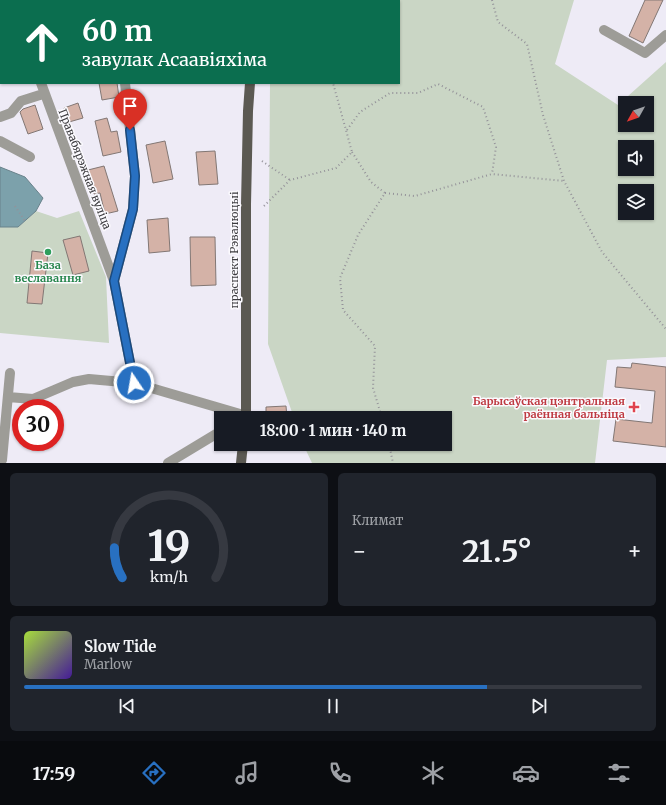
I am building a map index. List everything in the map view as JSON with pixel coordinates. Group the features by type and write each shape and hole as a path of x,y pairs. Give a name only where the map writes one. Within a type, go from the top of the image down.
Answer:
{"main road":[{"name":"праспект Рэвалюцыі","path":"246,411 246,204 250,84"},
{"path":"241,463 243,451"}],"street":[{"path":"604,30 644,53 666,35"},
{"name":"Правабярэжная вуліца","path":"41,84 114,281 134,383"},
{"path":"114,281 133,209 134,182 125,84"},
{"path":"0,117 11,114 21,101 44,94"},
{"path":"0,142 30,157"},
{"path":"2,460 10,373"},
{"path":"8,397 33,399 73,382 89,379 134,383 226,411"},
{"path":"168,463 214,435"}],"path":[{"path":"492,0 498,22 527,44 543,115 564,181 602,252 666,329"},
{"path":"333,84 352,152 371,182 385,192 416,196 492,174 564,181"},
{"path":"347,130 360,112 390,93 418,93 438,84 484,107 496,146 492,174"},
{"path":"264,206 290,180 336,168 352,152"},
{"path":"262,161 290,180"},
{"path":"380,411 373,388 375,346 343,310 340,278 358,234 385,192"},
{"path":"15,206 25,221"},
{"path":"390,451 393,463"}],"green space":[{"path":"400,0 574,0 555,64 618,105 618,132 654,132 654,96 628,96 666,62 666,357 607,360 595,463 312,463 306,451 452,451 452,411 292,411 268,344 270,84 400,84"},
{"name":"База веславання","path":"36,211 57,218 79,211 106,277 109,343 0,333 0,227 18,227"}],"water":[{"path":"0,167 25,177 43,198 36,211 18,227 0,227"}],"building":[{"path":"645,0 663,0 643,43 629,36"},
{"path":"99,84 117,84 119,97 102,100"},
{"path":"78,103 83,118 69,122 64,108"},
{"path":"35,105 43,129 28,134 20,112 23,109"},
{"path":"107,118 111,132 117,131 121,152 103,156 95,121"},
{"path":"165,141 173,179 153,183 146,145"},
{"path":"215,151 218,184 199,185 196,152"},
{"path":"104,166 118,211 105,214 100,193 94,194 88,170"},
{"path":"168,218 170,251 149,253 147,220"},
{"path":"80,236 89,271 73,275 63,240"},
{"path":"190,237 215,237 216,285 191,286"},
{"path":"32,251 48,253 42,304 27,303"},
{"path":"632,363 666,367 666,447 613,441 616,419 652,423 655,391 615,387 617,367 631,368"},
{"path":"286,406 286,411 266,411 266,407"}],"place":[{"name":"База веславання","path":"48,252"},
{"name":"Барысаўская цэнтральная раённая бальніца","path":"634,407"}],"route":[{"path":"130,130 135,176 133,209 114,281 134,383"}]}
